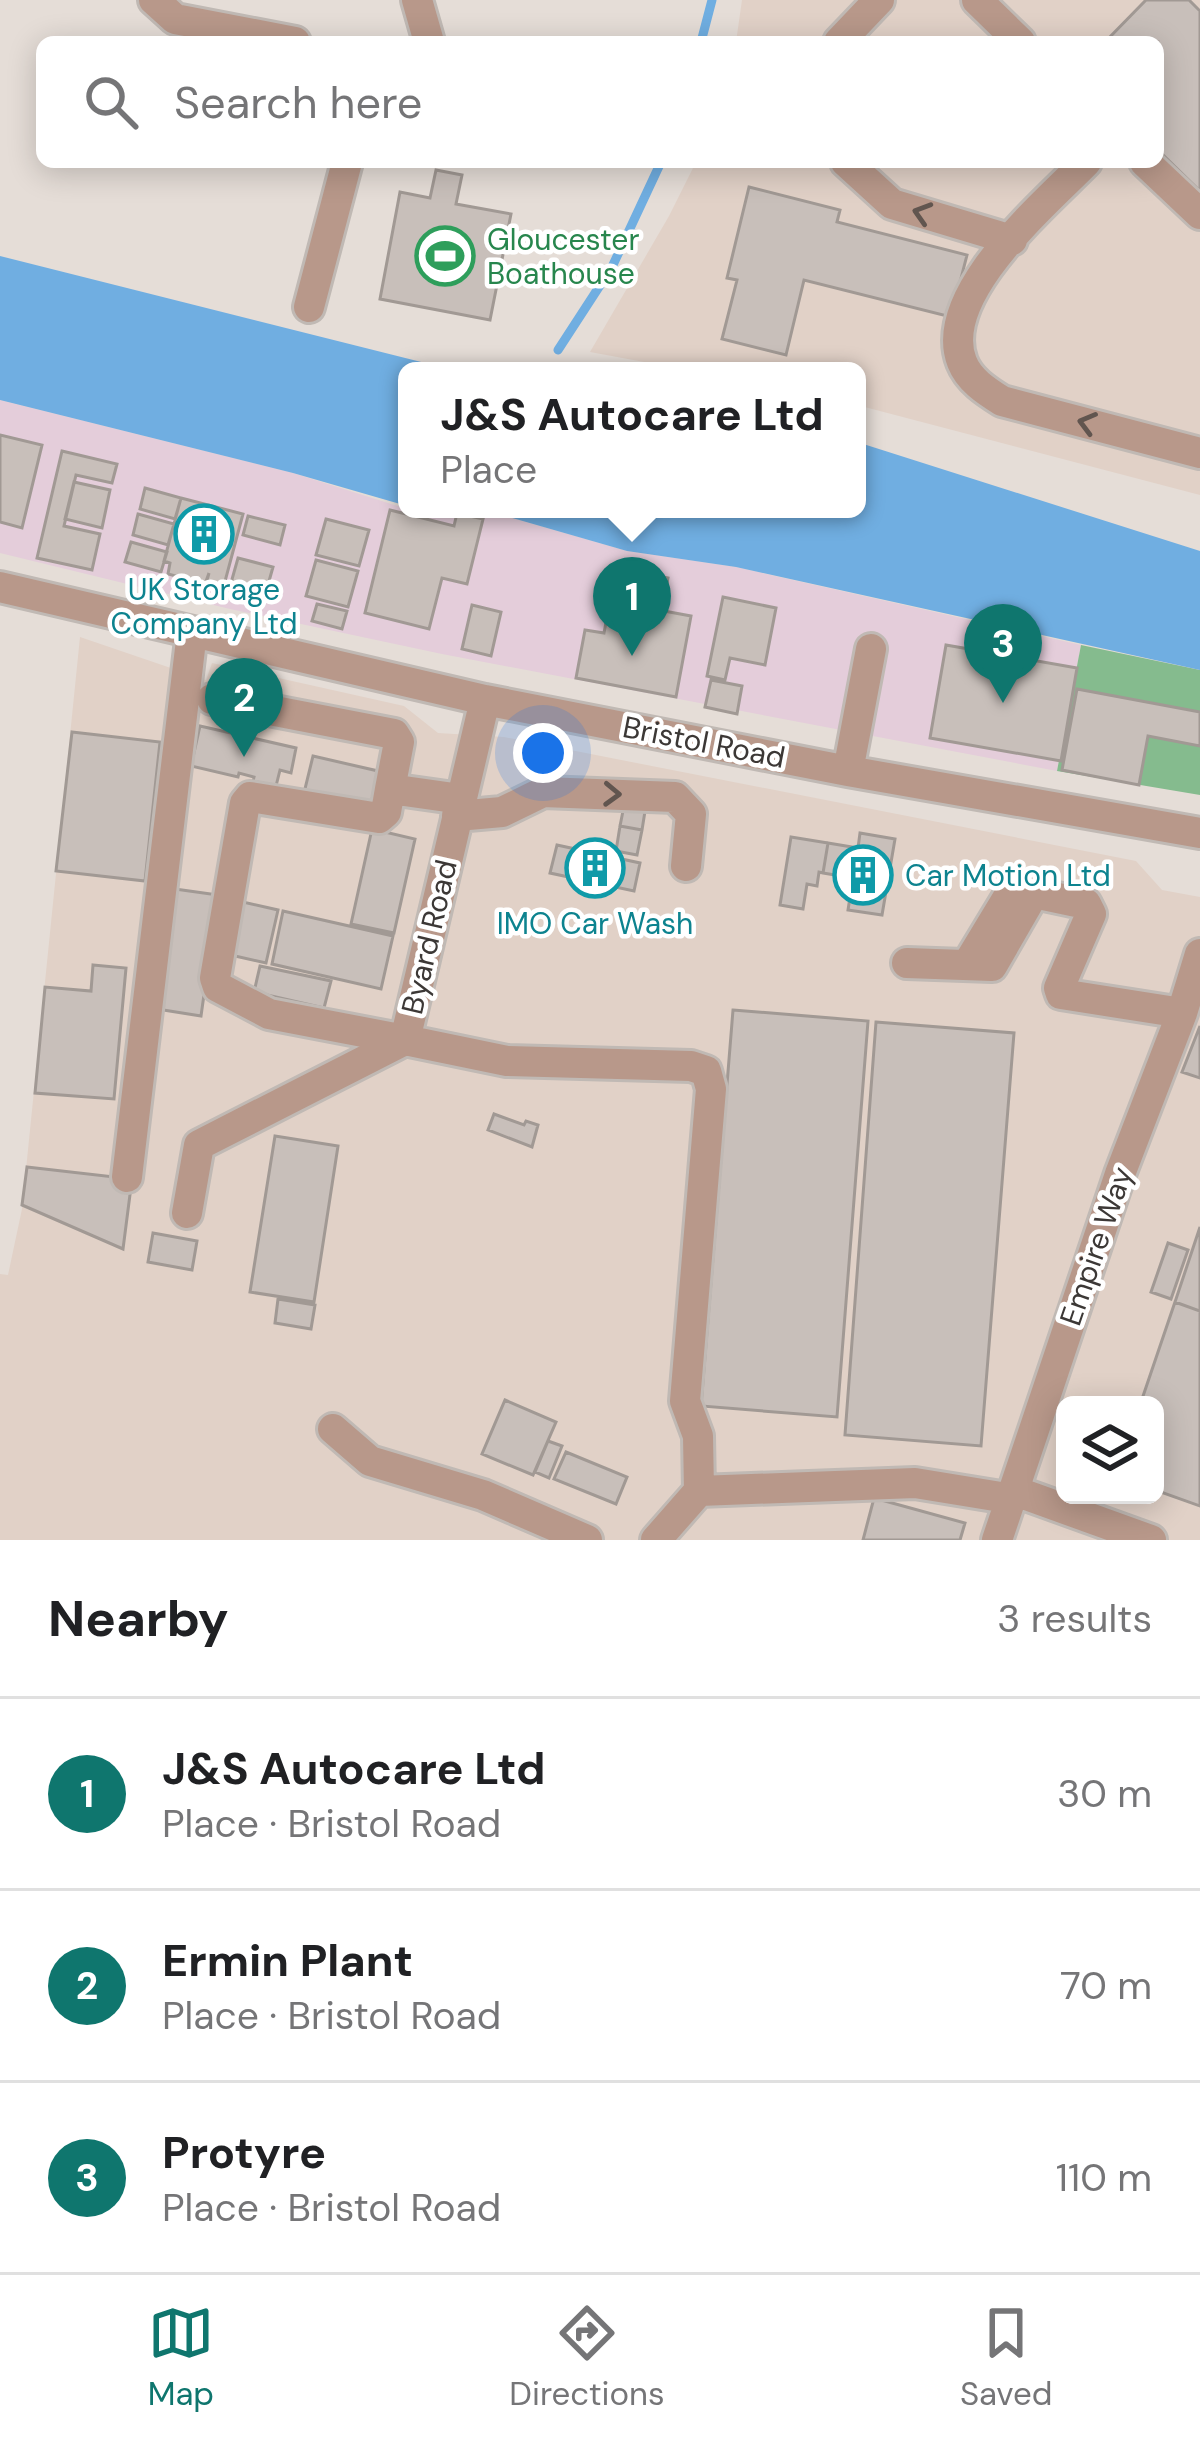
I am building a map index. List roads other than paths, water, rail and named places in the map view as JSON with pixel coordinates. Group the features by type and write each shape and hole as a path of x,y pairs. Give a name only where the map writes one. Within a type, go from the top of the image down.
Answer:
{"street":[{"path":"417,0 427,36"},
{"path":"845,36 879,0"},
{"path":"977,0 1014,36"},
{"path":"165,9 271,36"},
{"path":"309,307 345,168"},
{"path":"853,168 892,204 1012,240"},
{"path":"1080,168 983,270 964,315 961,360 977,385 1002,401 1200,453"},
{"path":"1151,168 1200,214"},
{"name":"Bristol Road","path":"0,586 485,700 1200,833"},
{"path":"127,1177 192,632"},
{"path":"848,771 871,650"},
{"path":"212,700 394,734 400,742 390,788 459,807 502,812 543,792 675,796 691,814 686,866"},
{"name":"Byard Road","path":"390,788 386,812 379,818 256,796 245,803 215,982 269,1014 405,1040 485,700"},
{"path":"907,963 992,966 1034,893 1090,908 1059,988 1061,994 1182,1012"},
{"name":"Empire Way","path":"997,1540 1200,954"},
{"path":"187,1213 200,1145 405,1040 508,1061 692,1066 706,1072 712,1089 685,1401 698,1436 699,1491 656,1540"},
{"path":"334,1429 370,1461 483,1495 587,1540"},
{"path":"699,1491 915,1484 1014,1495 1151,1540"}],"water":[{"path":"0,256 421,362 398,362 398,503 0,400"},
{"path":"866,445 1200,551 1200,670 736,567 627,551 512,518 866,518"}],"waterway":[{"path":"703,36 712,0"},
{"path":"558,350 612,267 658,168"}],"place":[{"name":"Gloucester Boathouse","path":"445,256"},
{"name":"UK Storage Company Ltd","path":"204,534"},
{"name":"J&S Autocare Ltd","path":"632,656"},
{"name":"Protyre","path":"1003,703"},
{"name":"Ermin Plant","path":"244,757"},
{"name":"IMO Car Wash","path":"595,868"},
{"name":"Car Motion Ltd","path":"863,875"}]}
